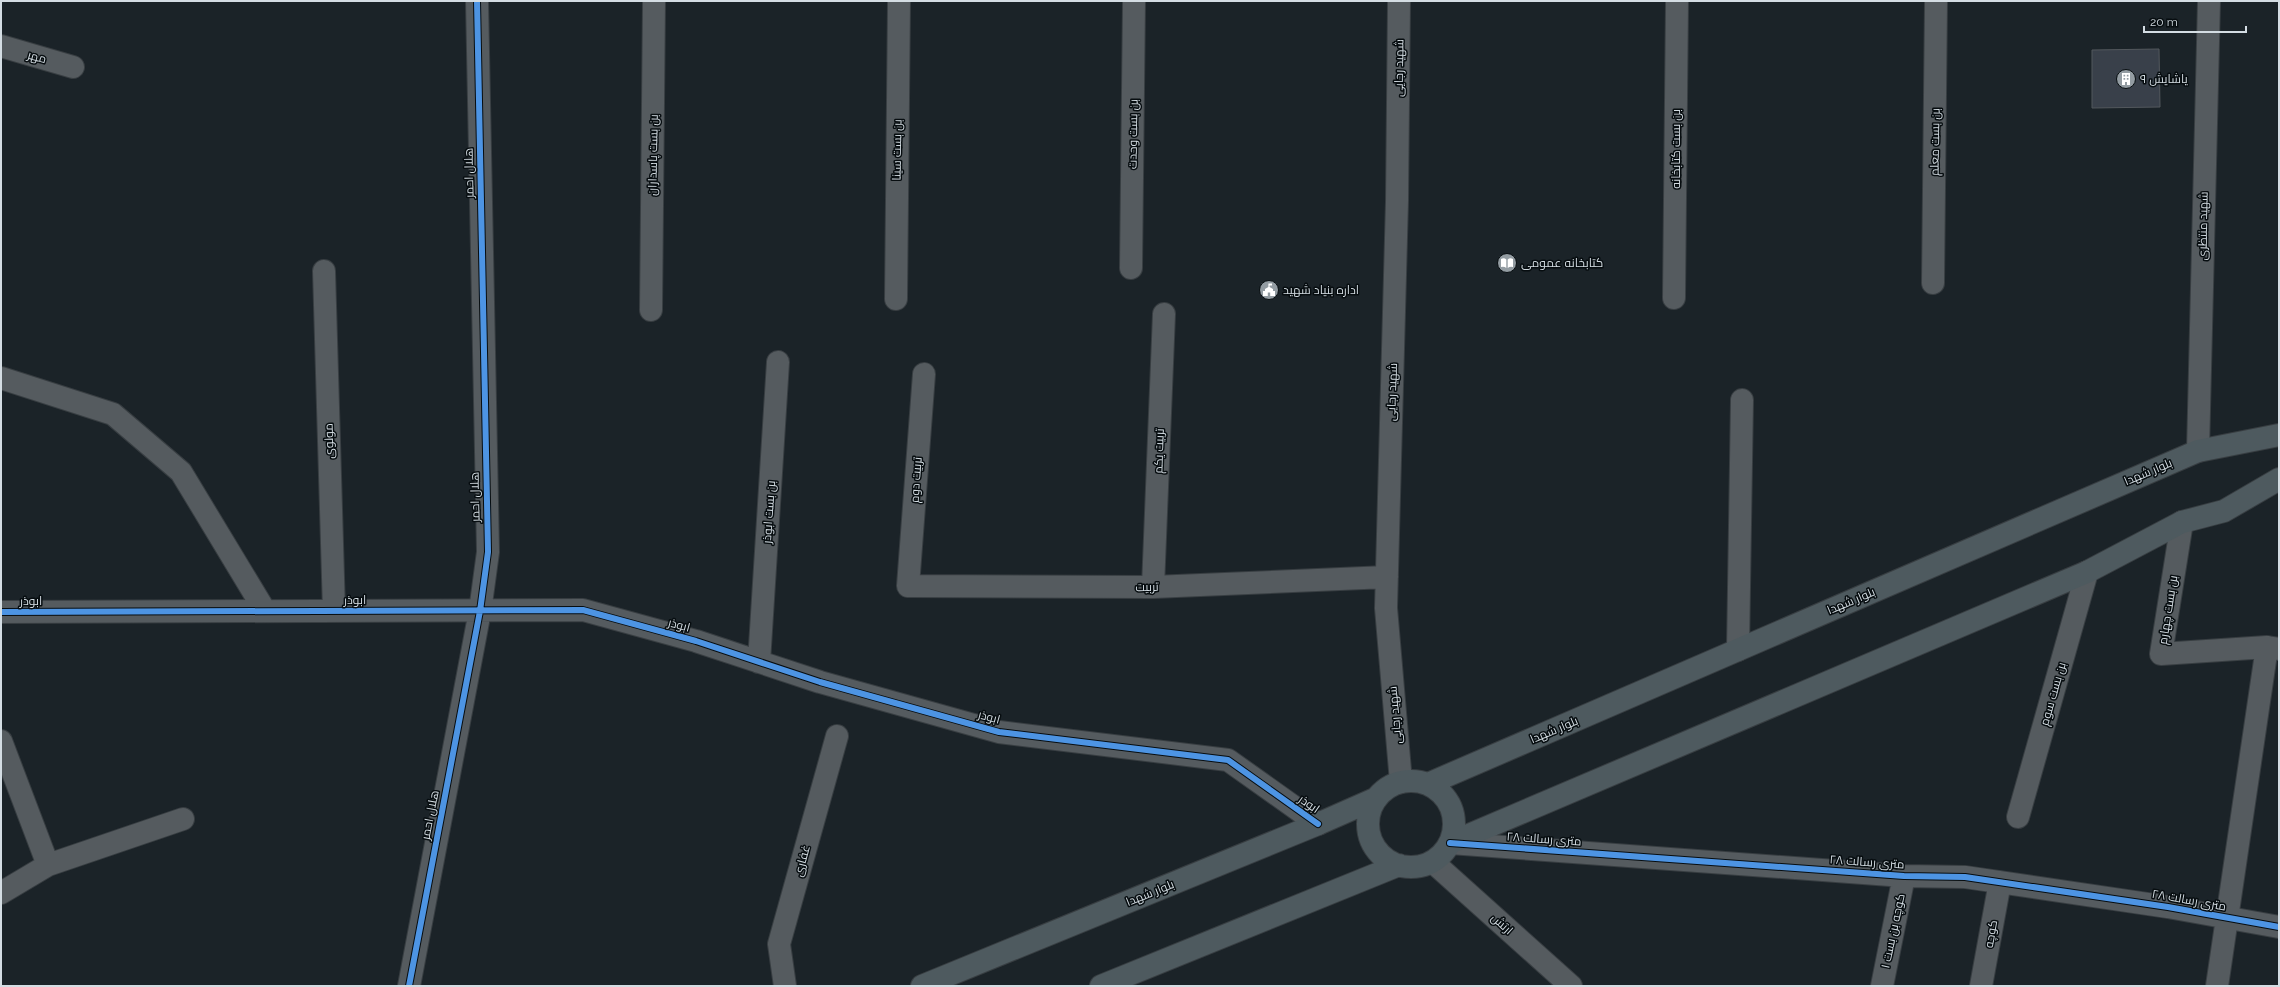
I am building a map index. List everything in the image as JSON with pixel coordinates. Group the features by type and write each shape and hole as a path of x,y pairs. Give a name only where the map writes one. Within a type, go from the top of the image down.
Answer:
{"main road":[{"name":"بلوار شهدا","path":"1428,784 2198,451 2279,435"},
{"path":"1450,843 2087,572 2182,522 2224,511 2279,479"},
{"path":"1415,781 1428,784 1440,792 1449,803 1454,816 1454,830 1450,843 1434,863 1418,867 1399,866 1389,862 1378,852 1371,840 1368,825 1370,811 1376,798 1387,787 1401,782 1415,781"},
{"name":"بلوار شهدا","path":"922,986 1318,824 1376,798"},
{"path":"1100,986 1399,866"}],"street":[{"name":"هلال احمر","path":"409,986 480,611 488,552 477,1"},
{"name":"بن بست پاسداران","path":"651,310 654,1"},
{"name":"بن بست سینا","path":"896,299 899,1"},
{"name":"بن بست وحدت","path":"1131,268 1134,1"},
{"name":"شهید رجایی","path":"1399,1 1397,201 1386,608 1401,782"},
{"name":"بن بست کتابخانه","path":"1674,298 1677,1"},
{"name":"بن بست معلم","path":"1933,283 1936,1"},
{"name":"شهید منتظری","path":"2198,451 2209,1"},
{"name":"مهر","path":"1,46 73,67"},
{"name":"مولوی","path":"324,271 334,611"},
{"name":"تربیت یکم","path":"1153,587 1164,314"},
{"name":"بن بست ابوذر","path":"759,662 778,362"},
{"name":"تربیت دوم","path":"908,586 924,374"},
{"path":"1,378 113,414 181,472 265,611"},
{"path":"1738,650 1742,400"},
{"name":"بن بست چهارم","path":"2182,522 2161,654 2273,648"},
{"name":"بن بست سوم","path":"2018,817 2087,572"},
{"name":"تربیت","path":"908,586 1153,587 1387,577"},
{"name":"ابوذر","path":"1,612 583,610 696,641 820,682 999,732 1228,760 1318,824"},
{"path":"2217,986 2227,918 2273,648"},
{"name":"غفاری","path":"785,986 779,944 837,736"},
{"path":"1,741 48,865"},
{"path":"1,893 48,865 183,819"},
{"name":"۲۸ متری رسالت","path":"1450,843 1904,876 1965,877 2168,907 2279,927"},
{"name":"ارتش","path":"1434,863 1571,986"},
{"name":"کوچه بن بست ۱","path":"1882,986 1904,876"},
{"name":"کوچه","path":"1981,986 2000,882"}],"building":[{"name":"یاشایش ۹","path":"2159,49 2160,107 2092,108 2092,50"}],"cycle path":[{"path":"409,986 480,611 488,552 477,1"},
{"path":"1,612 583,610 696,641 820,682 999,732 1228,760 1318,824"},
{"path":"1450,843 1904,876 1965,877 2168,907 2279,927"}],"place":[{"name":"یاشایش ۹","path":"2126,79"},
{"name":"کتابخانه عمومی","path":"1507,263"},
{"name":"اداره بنیاد شهید","path":"1269,290"}]}
